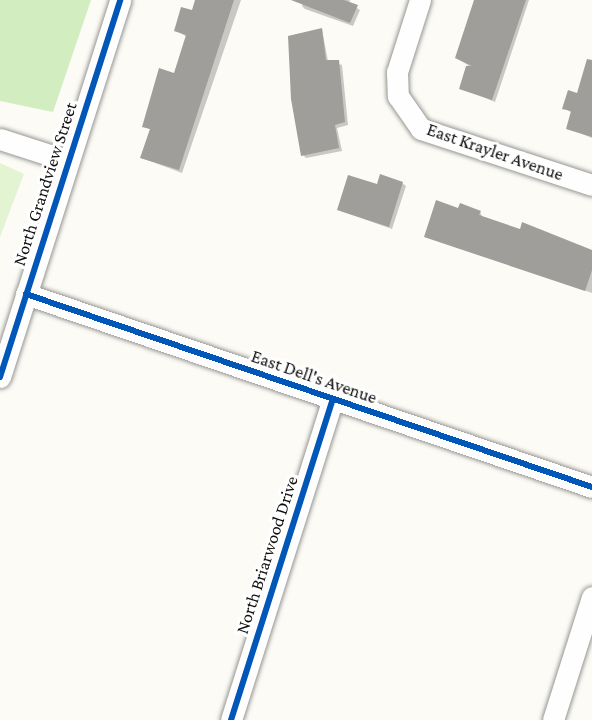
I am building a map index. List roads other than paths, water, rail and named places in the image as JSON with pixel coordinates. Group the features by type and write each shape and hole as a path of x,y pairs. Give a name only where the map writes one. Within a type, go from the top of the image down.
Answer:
{"street":[{"name":"North Grandview Street","path":"0,377 120,0"},
{"name":"East Krayler Avenue","path":"420,0 397,72 398,96 421,129 443,138 477,145 592,185"},
{"path":"0,139 68,161"},
{"name":"East Dell's Avenue","path":"26,294 592,487"},
{"name":"North Briarwood Drive","path":"231,720 333,399"},
{"path":"553,720 592,597"}]}
